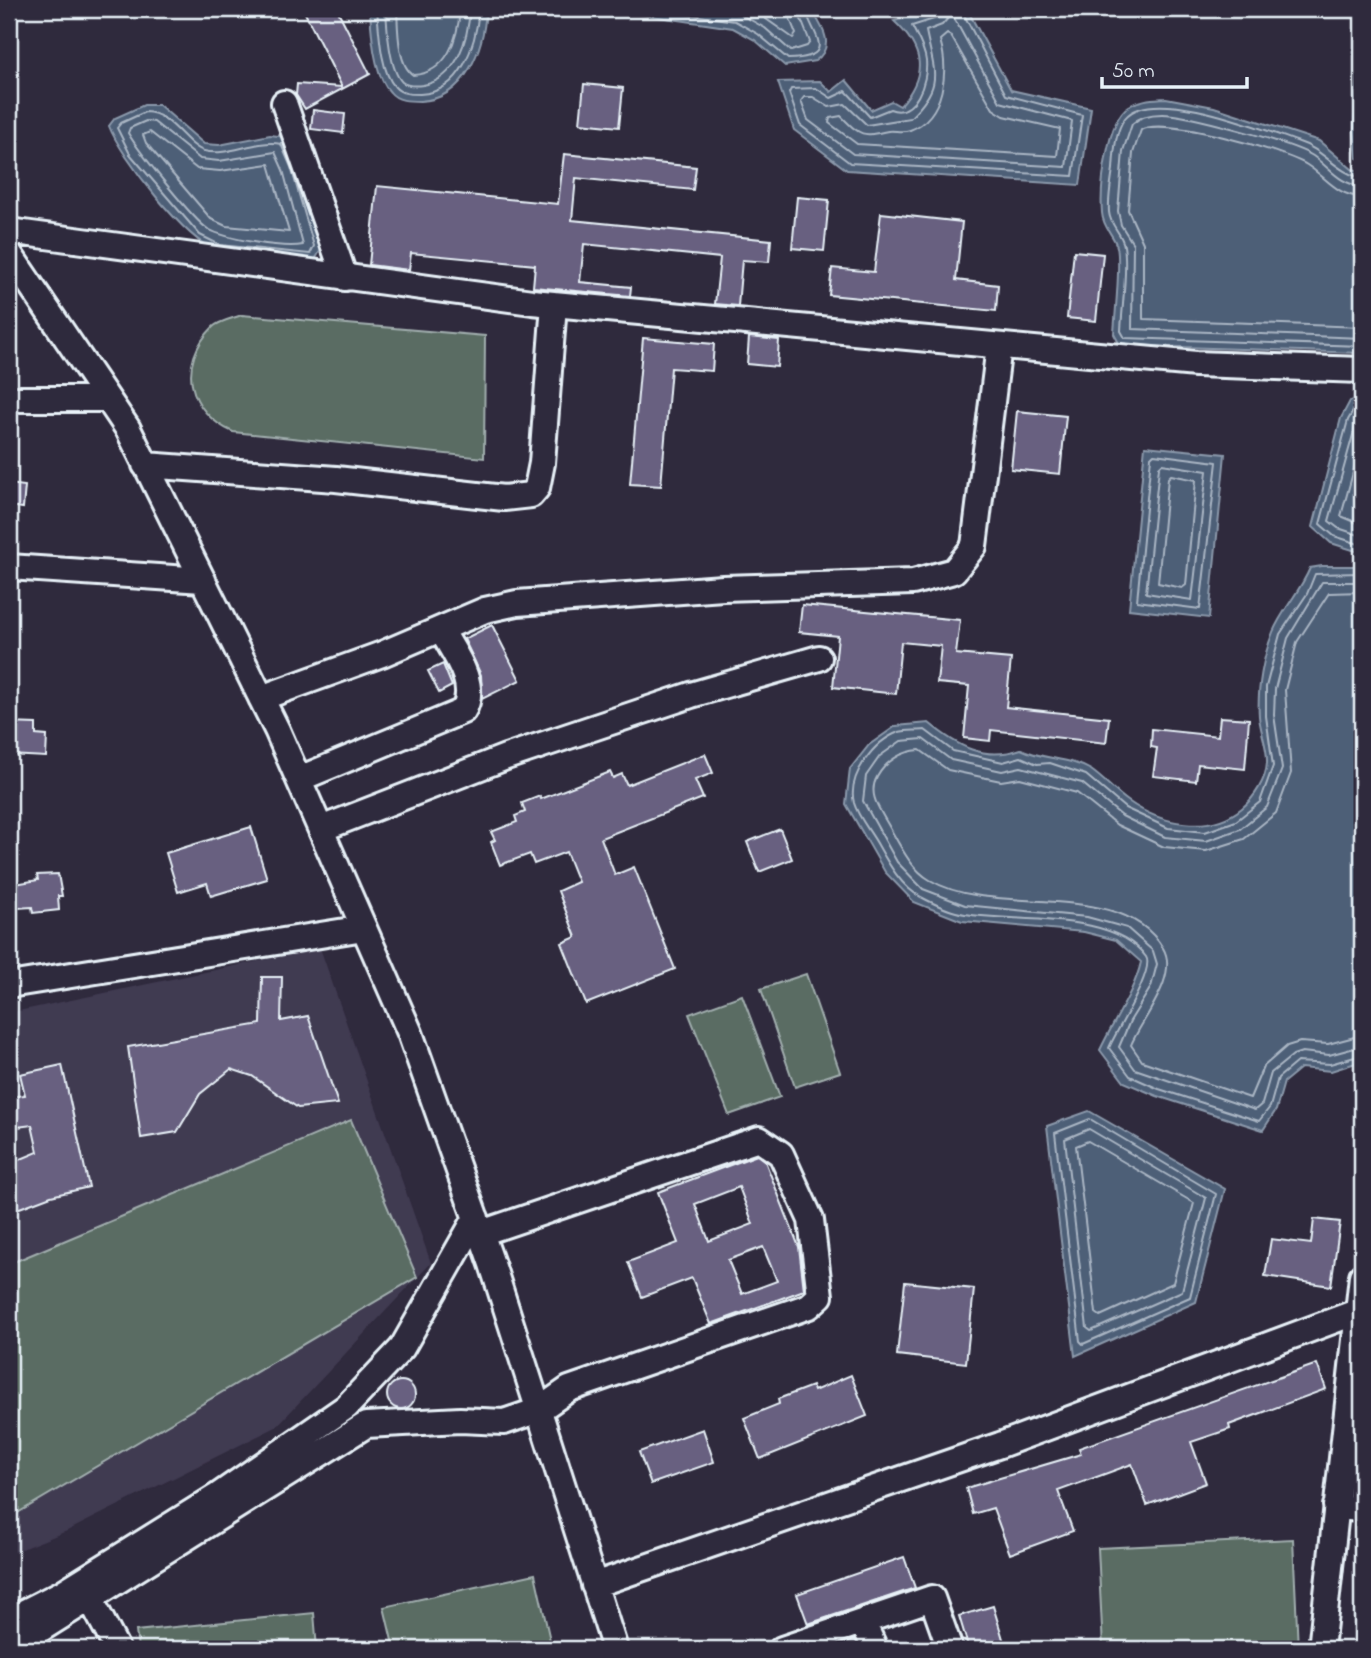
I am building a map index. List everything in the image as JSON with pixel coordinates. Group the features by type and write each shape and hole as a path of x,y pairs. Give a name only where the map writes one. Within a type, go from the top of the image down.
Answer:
{"street":[{"path":"284,103 345,278"},
{"path":"9,231 554,304 1196,364 1362,370"},
{"path":"9,253 128,429 299,779 410,1032 478,1226 615,1649"},
{"path":"145,464 336,479 504,498 531,495 537,488 542,463 554,304"},
{"path":"261,698 441,630 485,610 517,603 723,588 913,582 954,571 974,546 999,346"},
{"path":"9,399 107,399"},
{"path":"9,566 203,580"},
{"path":"299,779 463,711 469,701 466,678 441,630"},
{"path":"321,830 506,757 691,695 819,657"},
{"path":"9,985 364,928"},
{"path":"9,1620 62,1593 216,1497 346,1407 402,1348 478,1226 758,1139 781,1154 811,1220 820,1296 809,1306 569,1389 539,1410 503,1422 460,1420 366,1425 136,1566 91,1600 9,1649"},
{"path":"1321,1649 1362,1276"},
{"path":"594,1585 1000,1445 1360,1309"},
{"path":"1336,1506 1362,1510"},
{"path":"782,1649 932,1598 950,1649"},
{"path":"91,1600 117,1649"},
{"path":"863,1622 874,1649"}],"shaded area":[{"path":"320,948 431,1263 276,1427 67,1531 9,1554 9,1013"}],"green space":[{"path":"242,315 485,336 484,458 233,432 218,423 197,400 191,371 201,341 213,327"},
{"path":"806,974 840,1072 795,1087 761,989"},
{"path":"742,995 780,1097 729,1115 689,1014"},
{"path":"351,1120 417,1277 9,1518 9,1264"},
{"path":"1293,1539 1298,1649 1103,1649 1098,1548"},
{"path":"535,1574 552,1649 394,1649 384,1607"},
{"path":"314,1613 317,1649 138,1649 136,1631"}],"water":[{"path":"370,9 486,9 481,40 470,69 461,81 436,98 416,101 396,97 385,85 377,65"},
{"path":"620,9 811,9 825,35 825,49 815,61 785,66 755,40 733,28 631,13"},
{"path":"1362,9 1362,160 1357,158 1354,130"},
{"path":"968,11 1011,90 1091,108 1080,185 847,170 794,130 778,82 820,81 831,92 846,80 871,110 891,101 900,106 915,83 919,62 912,42 894,21 930,12"},
{"path":"1166,98 1214,107 1319,141 1352,169 1362,171 1362,353 1120,345 1114,334 1117,247 1104,223 1102,213 1106,155 1121,113 1129,106 1143,101"},
{"path":"144,105 159,105 204,144 219,145 270,135 286,137 322,248 313,263 227,254 204,244 188,231 140,176 109,126 115,118"},
{"path":"1362,398 1362,553 1331,543 1313,527 1341,418 1350,401"},
{"path":"1145,446 1225,454 1209,618 1129,609"},
{"path":"1362,566 1362,1061 1331,1071 1301,1068 1284,1082 1276,1110 1263,1130 1157,1096 1124,1082 1100,1050 1129,995 1141,962 1116,940 1084,932 962,921 914,902 885,872 846,804 850,769 869,745 896,726 929,723 950,739 972,750 995,754 1021,749 1083,766 1123,797 1155,816 1200,824 1229,816 1251,799 1262,782 1266,769 1267,757 1260,722 1259,695 1266,652 1273,632 1310,568"},
{"path":"1089,1111 1225,1189 1196,1302 1075,1356 1047,1126"}],"building":[{"path":"303,9 337,9 370,74 305,109 296,95 297,84 342,87"},
{"path":"584,84 623,88 619,127 580,123"},
{"path":"313,110 345,114 343,133 311,129"},
{"path":"564,154 696,167 693,190 576,178 572,220 771,240 769,262 742,260 738,306 715,304 720,258 584,244 580,282 631,287 630,296 533,287 535,265 411,253 409,270 369,265 377,186 558,204"},
{"path":"797,197 829,200 824,251 792,248"},
{"path":"881,213 962,222 956,280 998,285 996,311 829,295 832,268 874,272"},
{"path":"1074,251 1103,254 1096,321 1067,318"},
{"path":"749,337 779,340 777,367 747,364"},
{"path":"643,338 714,344 712,371 671,368 661,486 630,484"},
{"path":"1017,411 1066,416 1060,474 1011,469"},
{"path":"9,484 25,486 23,508 9,506"},
{"path":"802,605 960,620 956,654 1011,659 1006,707 1109,718 1106,743 991,730 990,741 964,738 969,686 937,683 941,646 901,642 896,694 833,687 838,636 799,632"},
{"path":"492,625 520,680 482,699 481,675 464,639"},
{"path":"443,664 452,686 439,693 428,671"},
{"path":"1220,717 1249,719 1245,769 1198,764 1196,781 1153,776 1157,748 1151,747 1152,729 1218,736"},
{"path":"9,723 36,724 36,735 47,736 46,757 9,755"},
{"path":"705,754 713,773 695,780 703,798 601,838 615,875 634,867 675,969 586,1004 562,943 576,937 558,891 578,882 566,852 534,864 530,854 500,865 491,842 495,840 491,832 517,822 515,816 525,812 522,803 540,796 541,799 610,772 613,778 622,774 627,785"},
{"path":"251,827 267,879 211,896 207,883 178,892 166,853"},
{"path":"780,829 792,859 759,872 747,842"},
{"path":"58,874 62,896 58,896 59,910 33,913 32,907 17,908 15,884 38,880 37,875"},
{"path":"262,977 282,977 281,1021 308,1016 338,1104 298,1108 252,1076 231,1069 200,1094 177,1132 141,1138 128,1047 261,1024"},
{"path":"62,1065 89,1187 51,1196 9,1212 9,1164 38,1152 32,1125 9,1128 9,1097 25,1095 20,1074"},
{"path":"757,1155 765,1161 799,1247 804,1290 711,1324 692,1278 642,1297 628,1262 678,1243 658,1192","holes":["739,1187 753,1224 709,1241 695,1204","763,1247 777,1281 742,1294 728,1260"]},
{"path":"1314,1219 1340,1222 1331,1286 1265,1276 1271,1239 1311,1244"},
{"path":"905,1282 974,1289 966,1363 897,1355"},
{"path":"1317,1364 1326,1389 1229,1425 1230,1429 1191,1442 1206,1483 1147,1505 1132,1464 1058,1491 1073,1531 1010,1554 993,1508 973,1514 966,1488 1081,1454 1079,1448"},
{"path":"851,1375 867,1416 760,1459 744,1418 779,1404 778,1399 812,1386 814,1391"},
{"path":"401,1381 411,1385 415,1395 411,1405 401,1409 391,1405 387,1395 391,1385"},
{"path":"703,1429 714,1462 651,1484 639,1452"},
{"path":"904,1557 915,1588 808,1624 797,1594"},
{"path":"993,1606 1006,1649 969,1649 959,1616"}]}
